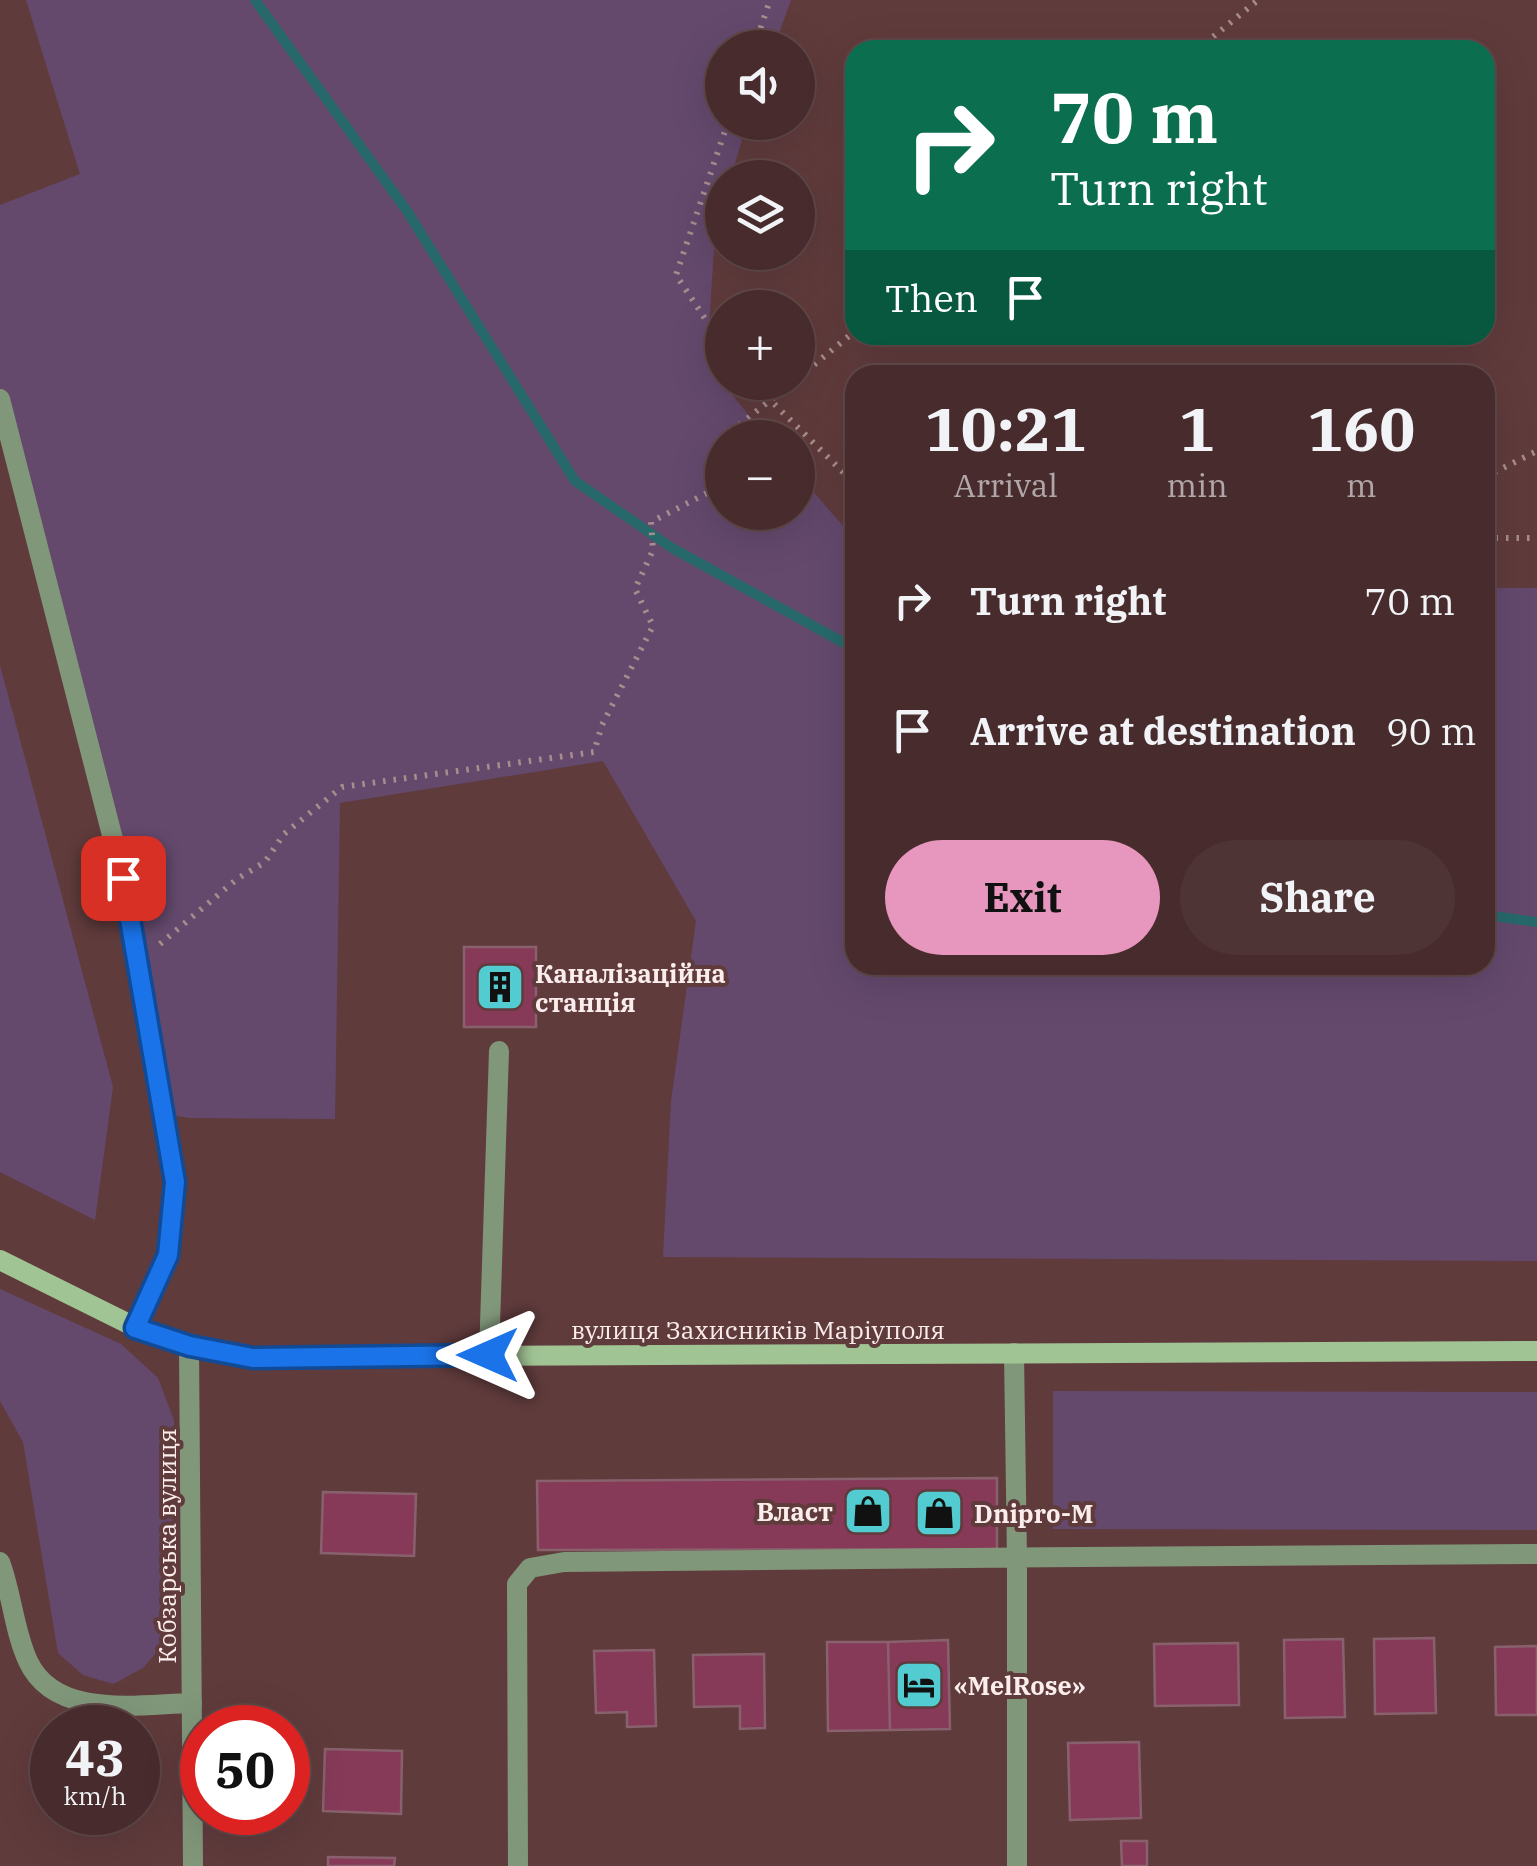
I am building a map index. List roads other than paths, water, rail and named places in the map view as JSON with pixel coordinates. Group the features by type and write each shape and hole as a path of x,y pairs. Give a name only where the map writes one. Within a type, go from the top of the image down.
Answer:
{"main road":[{"name":"вулиця Захисників Маріуполя","path":"0,1260 135,1328 190,1346 253,1358 1537,1351"}],"street":[{"path":"0,400 123,878 175,1182 168,1255 135,1328"},
{"path":"488,1355 499,1051"},
{"name":"Кобзарська вулиця","path":"190,1346 193,1866"},
{"path":"1014,1353 1017,1866"},
{"path":"518,1866 518,1584 530,1568 564,1562 1537,1554"},
{"path":"0,1562 28,1663 57,1696 104,1705 192,1704"}],"waterway":[{"path":"255,0 407,211 575,481 672,548 845,643"},
{"path":"1495,916 1537,922"}],"place":[{"name":"Каналізаційна станція","path":"500,987"},
{"name":"Власт","path":"868,1511"},
{"name":"Dnipro-M","path":"939,1513"},
{"name":"«MelRose»","path":"919,1685"}]}
